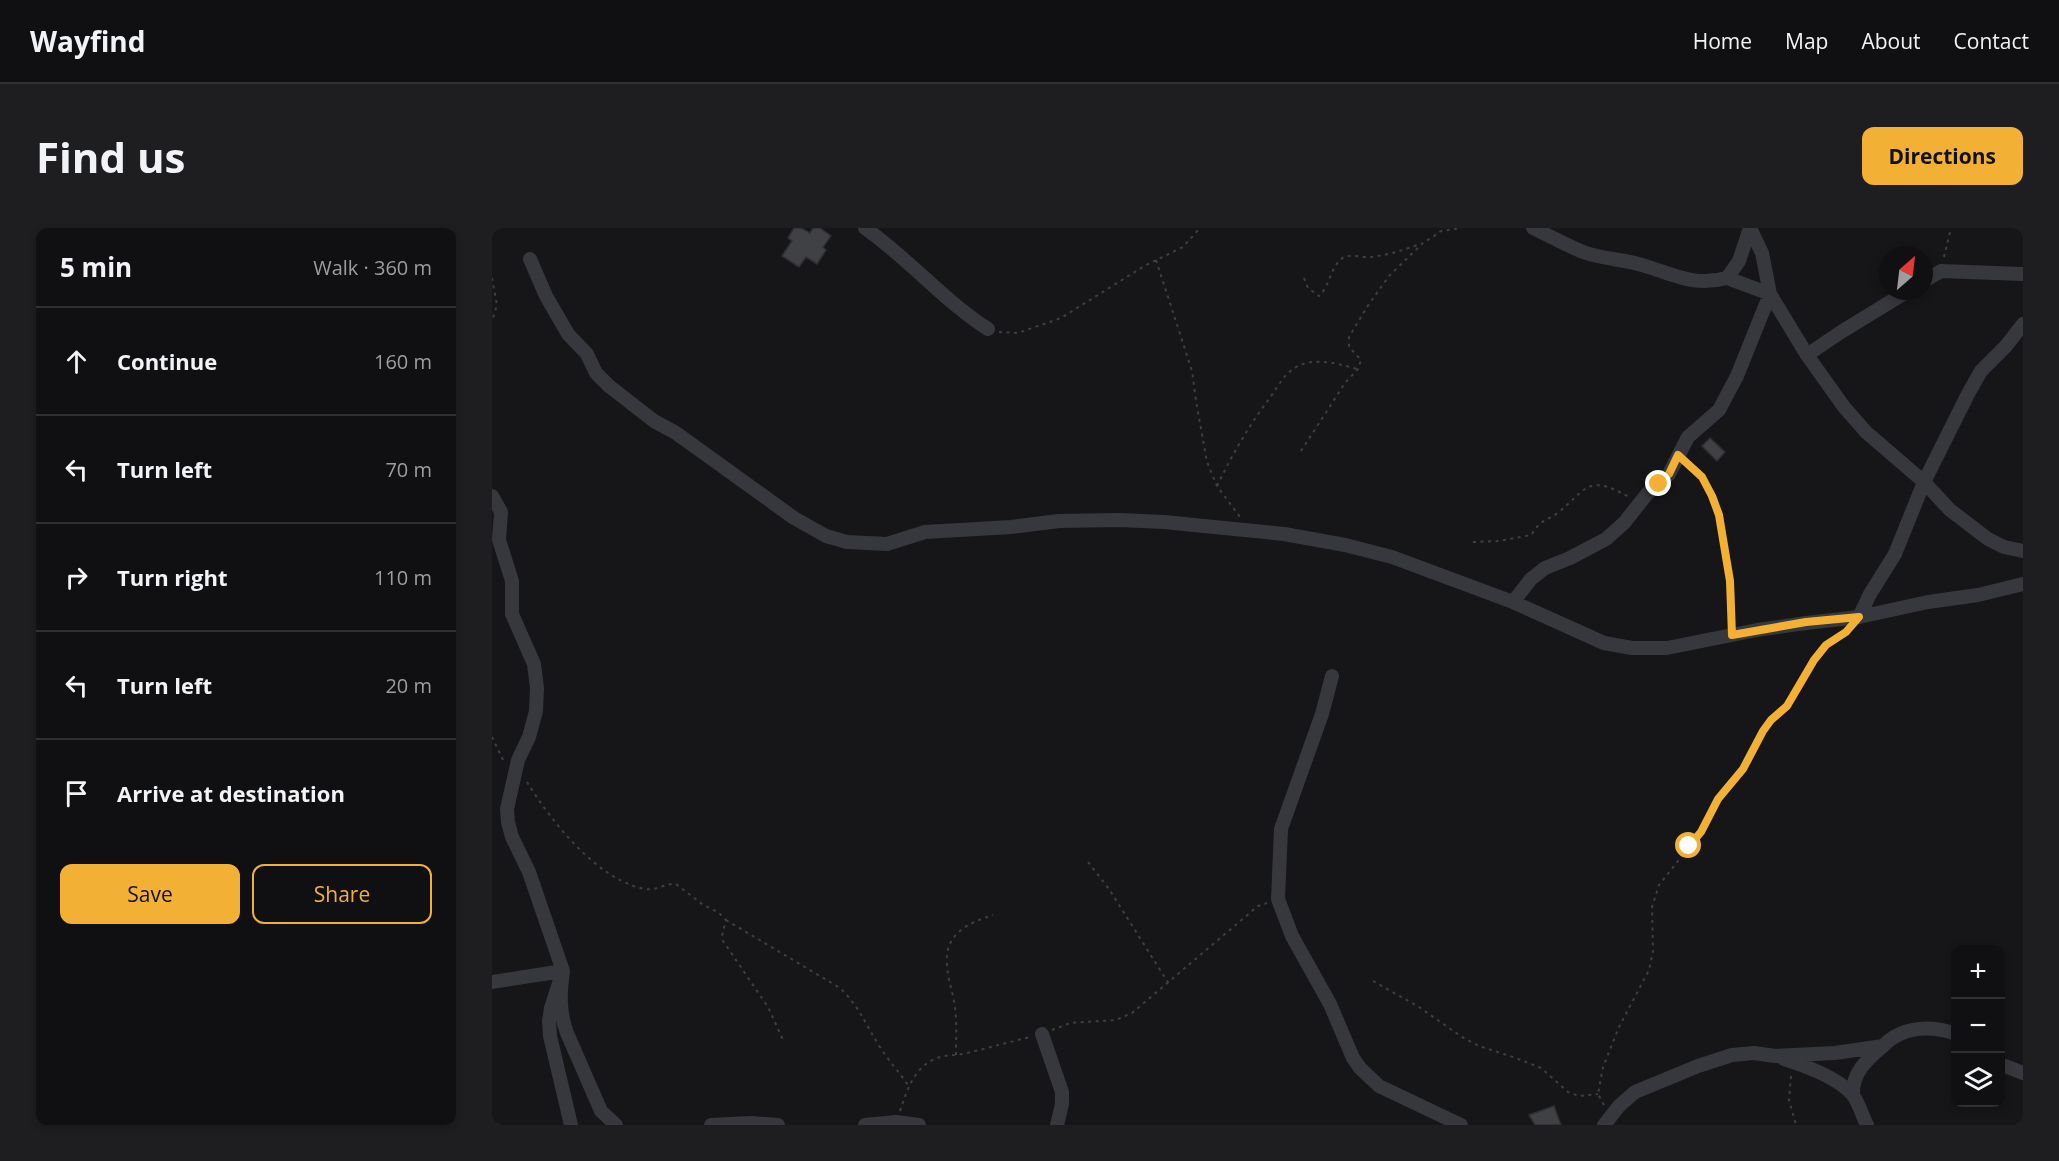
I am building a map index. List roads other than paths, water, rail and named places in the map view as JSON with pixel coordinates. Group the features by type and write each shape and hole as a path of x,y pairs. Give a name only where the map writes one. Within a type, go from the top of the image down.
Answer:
{"street":[{"path":"866,228 903,257 948,299 988,329"},
{"path":"1533,228 1583,252 1639,264 1682,279 1706,282 1727,278 1770,294"},
{"path":"1727,278 1738,261 1750,228 1762,253 1770,294 1807,355 1844,407 1866,432 1924,482 1950,510 1988,539 2004,547 2023,551"},
{"path":"530,259 546,296 568,334 587,354 596,373 609,386 654,421 676,433 794,518 826,536 847,542 887,544 925,532 1011,527 1059,521 1164,522 1284,534 1373,552 1513,602 1604,643 1632,648 1667,648 1806,622 1859,617 2023,584"},
{"path":"1933,276 1941,271 2023,274"},
{"path":"1513,602 1531,579 1545,567 1570,558 1606,539 1669,474 1688,437 1719,410 1728,394 1770,294"},
{"path":"1807,355 1893,300"},
{"path":"1859,617 1870,594 1895,554 1924,482 1981,371 2006,346 2023,324"},
{"path":"492,496 501,512 499,540 512,581 512,614 534,664 537,688 536,711 529,737 518,760 507,809 507,822 529,872 563,971 560,996 567,1033 601,1111 616,1125"},
{"path":"1332,676 1322,714 1281,829 1278,899 1292,936 1330,1004 1353,1058 1360,1068 1379,1086 1461,1125"},
{"path":"492,982 563,971"},
{"path":"563,971 549,1021 550,1036 571,1125"},
{"path":"1867,1125 1853,1095 1853,1083 1857,1072 1865,1063 1891,1038 1910,1030 1936,1029 1951,1033"},
{"path":"1042,1034 1062,1092 1057,1125"},
{"path":"1775,1056 1835,1053 1883,1046"},
{"path":"1607,1122 1619,1106 1635,1092 1687,1070 1732,1055 1754,1053 1800,1063 1830,1078 1853,1095"},
{"path":"2005,1066 2023,1072"},
{"path":"865,1125 896,1122 919,1125"},
{"path":"711,1125 751,1123 778,1125"}]}
